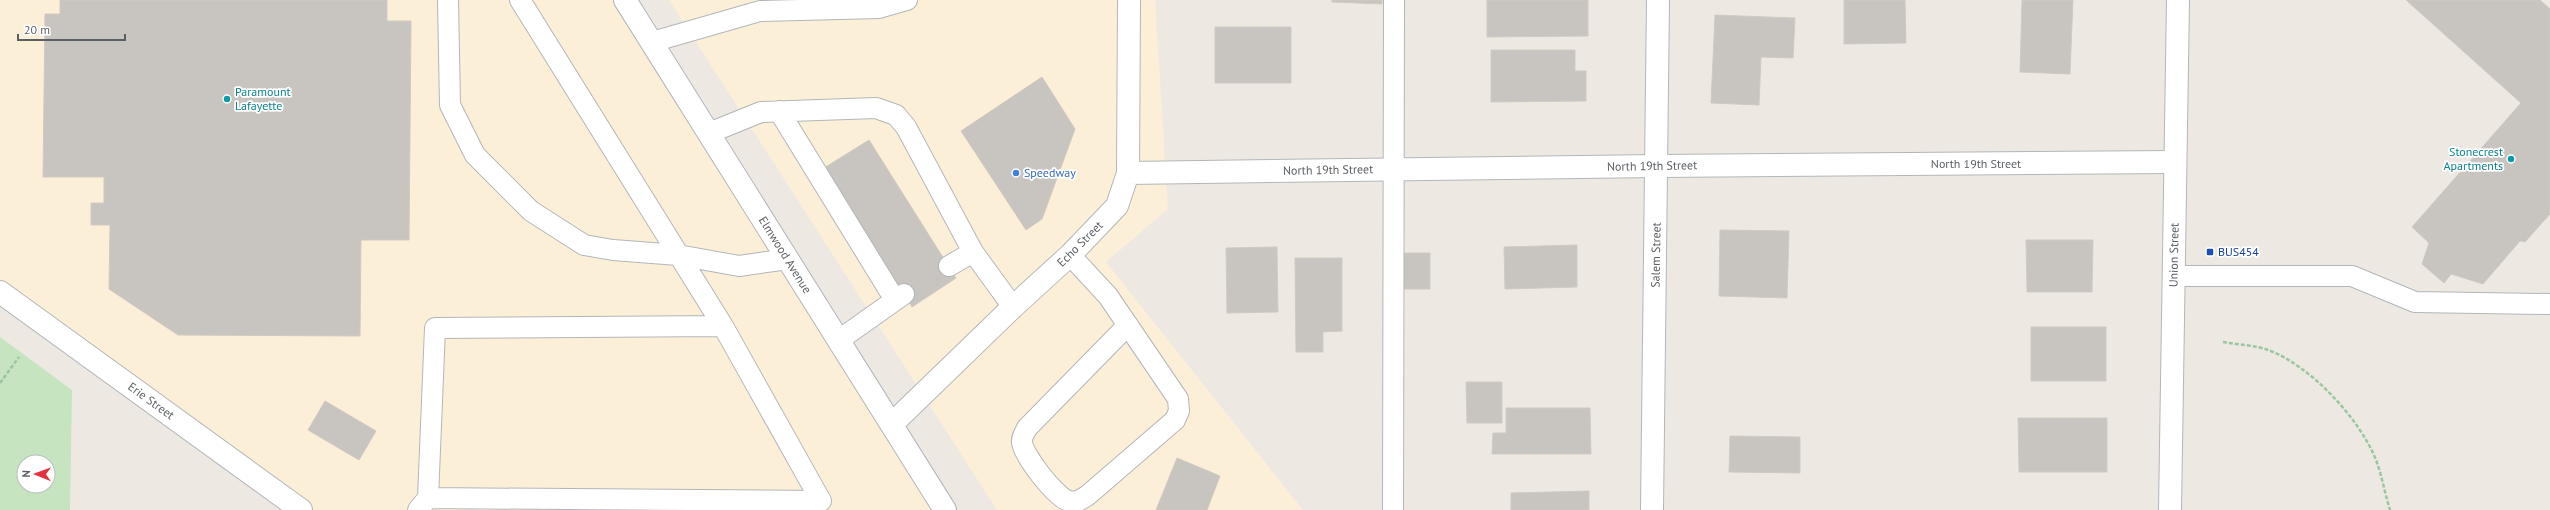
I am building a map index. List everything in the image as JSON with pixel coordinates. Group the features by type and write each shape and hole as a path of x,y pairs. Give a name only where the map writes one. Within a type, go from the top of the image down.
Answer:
{"street":[{"name":"Elmwood Avenue","path":"625,0 945,510"},
{"name":"Echo Street","path":"892,424 1013,307 1070,256 1117,206 1128,173 1129,0"},
{"name":"Salem Street","path":"1652,510 1658,0"},
{"name":"Union Street","path":"2170,510 2178,0"},
{"name":"North 19th Street","path":"1128,173 1657,166 2175,162"},
{"name":"Erie Street","path":"0,292 301,510"}],"lane":[{"path":"448,0 450,105 475,155 531,211 584,245 613,250 678,255 739,266 788,259"},
{"path":"520,0 723,326 821,501 423,504 435,328 723,326"},
{"path":"652,42 760,11 879,8 907,0"},
{"path":"1393,510 1392,170 1394,0"},
{"path":"709,133 761,112 876,108 896,115 906,127 973,252 1013,307"},
{"path":"778,111 900,297 839,340"},
{"path":"949,266 973,252"},
{"path":"1070,256 1108,296 1128,325 1178,399 1180,412 1175,420 1088,495 1078,501 1068,501 1056,494 1029,459 1021,441 1027,428 1128,325"},
{"path":"2174,276 2352,276 2415,302 2550,304"}],"path":[{"path":"2223,342 2269,350 2301,369 2332,394 2354,422 2376,459 2390,510"},
{"path":"0,383 19,357"}],"shaded area":[{"path":"0,0 625,0 945,510 301,510 0,292"},
{"path":"669,0 1155,0 1168,209 1106,262 1303,510 997,510"}],"green space":[{"path":"0,337 72,390 70,510 0,510"}],"building":[{"name":"Paramount Lafayette","path":"60,0 387,0 387,21 411,21 409,240 361,240 360,336 178,335 109,289 110,225 91,225 91,203 104,203 104,177 43,177 45,14 60,14"},
{"path":"1332,0 1382,0 1382,4 1332,2"},
{"path":"1487,0 1588,0 1588,36 1487,37"},
{"path":"1844,0 1905,0 1906,43 1844,44"},
{"path":"2022,0 2073,0 2070,74 2020,72"},
{"name":"Stonecrest Apartments","path":"2406,0 2540,0 2550,9 2550,214 2525,242 2520,241 2483,284 2451,274 2444,283 2422,264 2429,243 2412,227 2521,103"},
{"path":"1715,15 1795,18 1793,58 1761,57 1759,105 1711,103"},
{"path":"1215,27 1291,27 1291,83 1215,83"},
{"path":"1491,50 1575,50 1575,71 1586,71 1586,101 1491,102"},
{"path":"1042,77 1075,129 1042,219 1026,230 961,131"},
{"path":"869,140 956,278 912,307 824,168"},
{"path":"1720,230 1789,231 1787,298 1719,296"},
{"path":"2026,240 2093,240 2092,292 2027,292"},
{"path":"1577,245 1577,287 1505,289 1504,247"},
{"path":"1277,247 1278,312 1227,313 1226,248"},
{"path":"1397,253 1430,253 1430,289 1397,289"},
{"path":"1295,258 1342,258 1342,331 1323,332 1323,352 1296,352"},
{"path":"2031,327 2106,327 2106,381 2031,381"},
{"path":"1466,382 1502,382 1502,423 1467,423"},
{"path":"325,401 376,431 359,460 308,430"},
{"path":"1506,408 1590,408 1591,454 1492,454 1493,433 1506,433"},
{"path":"2018,418 2107,418 2107,472 2019,472"},
{"path":"1730,436 1800,437 1800,473 1729,472"},
{"path":"1177,458 1220,476 1207,510 1156,510"},
{"path":"1589,491 1589,510 1511,510 1511,493"}],"place":[{"name":"Paramount Lafayette","path":"227,99"},
{"name":"Stonecrest Apartments","path":"2511,159"},
{"name":"Speedway","path":"1016,173"},
{"name":"BUS454","path":"2210,252"}]}
